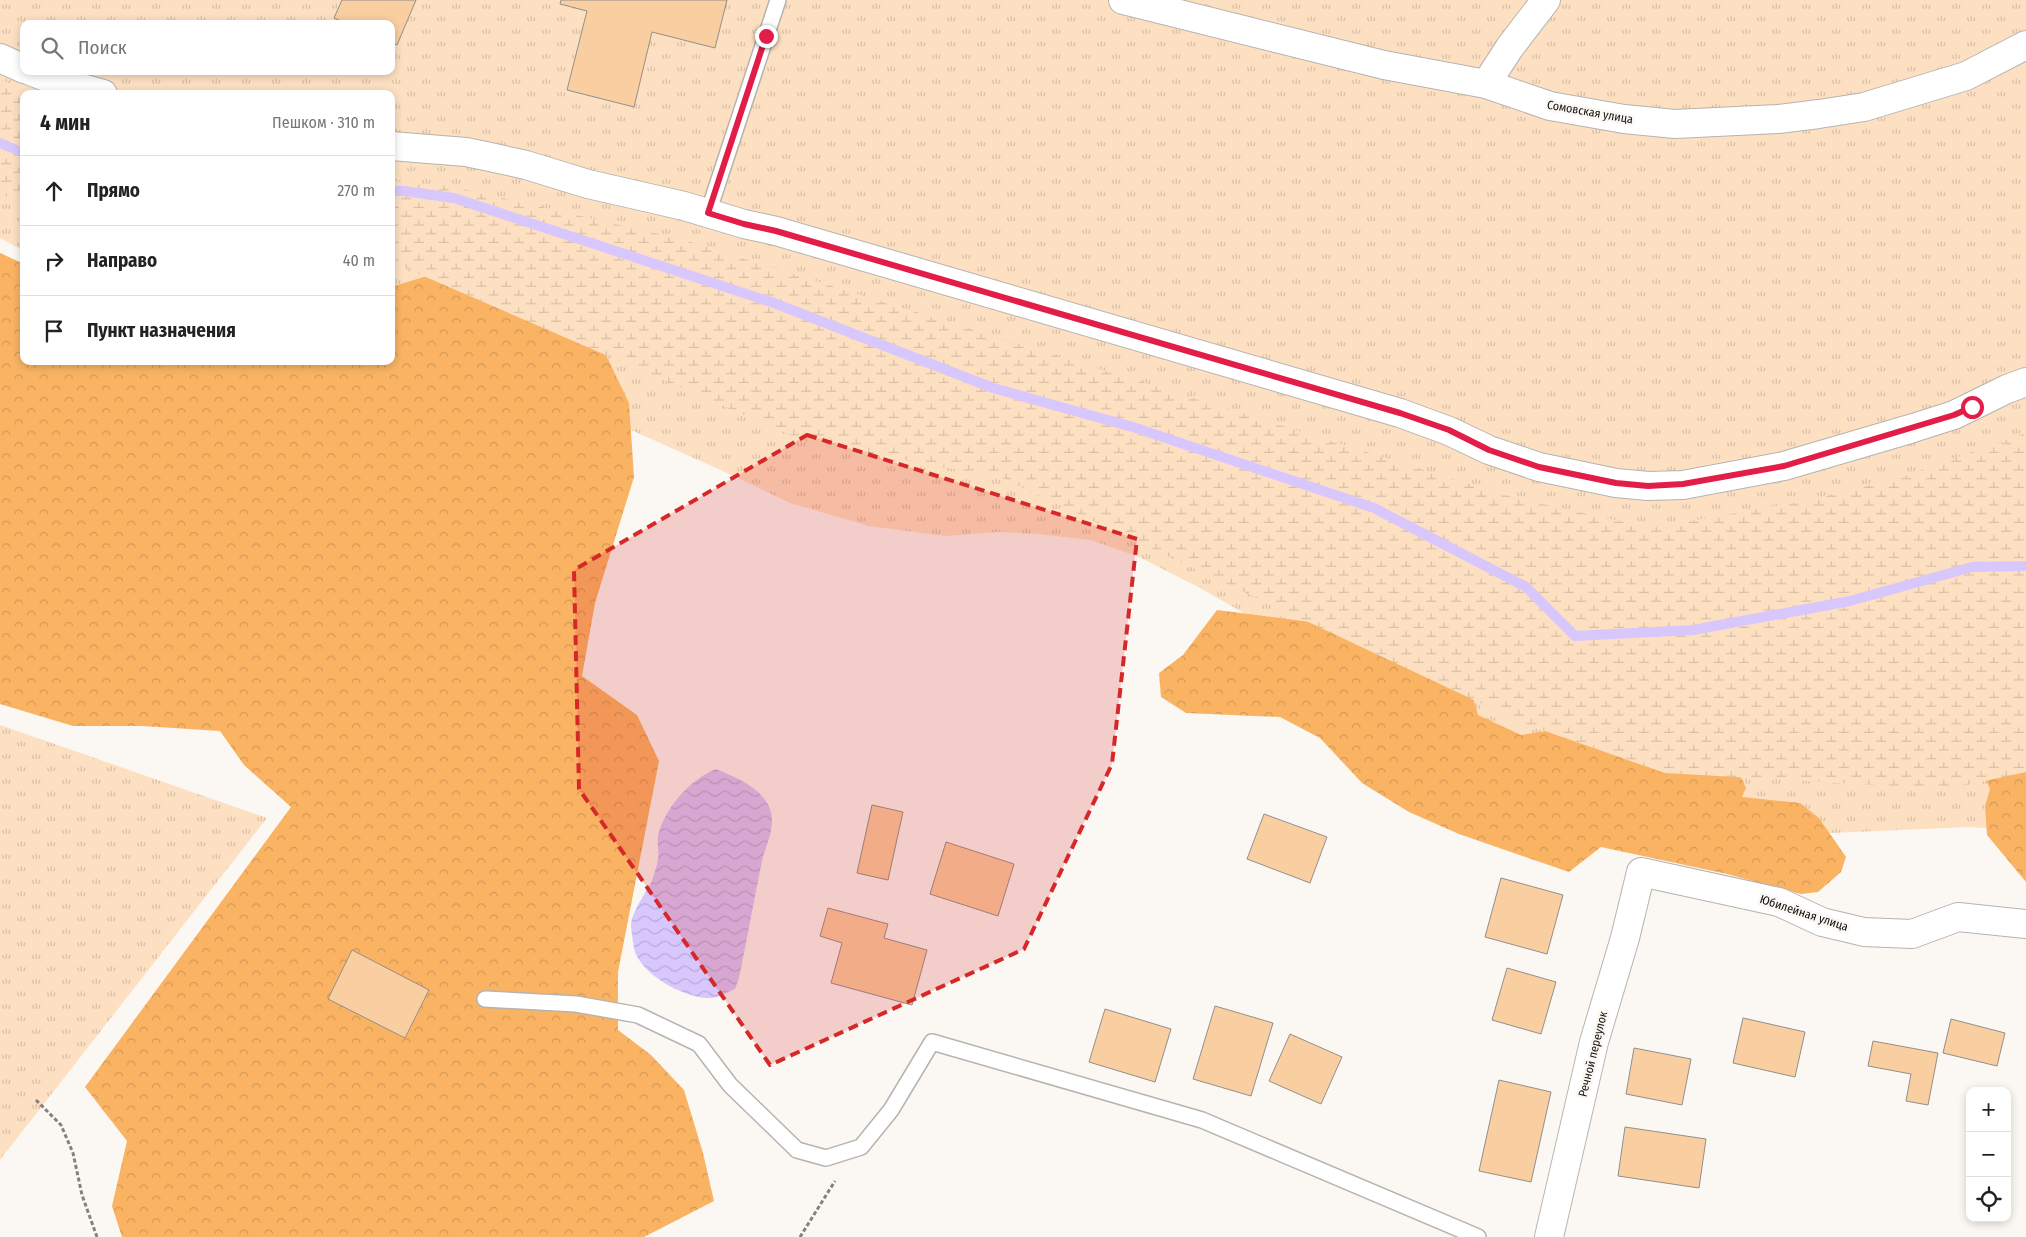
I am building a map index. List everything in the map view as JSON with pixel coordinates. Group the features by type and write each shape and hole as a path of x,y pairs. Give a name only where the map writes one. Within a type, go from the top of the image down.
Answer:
{"street":[{"name":"Сомовская улица","path":"1123,0 1384,65 1486,84 1550,106 1624,119 1675,124 1768,119 1864,107 1966,76 2026,45"},
{"path":"1486,84 1510,47 1546,0"},
{"path":"0,58 20,67"},
{"path":"41,75 89,90"},
{"path":"395,146 466,152 526,165 588,184 786,234 1400,413 1449,430 1489,450 1539,467 1616,483 1648,486 1683,484 1784,466 1954,415 2007,389 2026,382"},
{"name":"Юбилейная улица","path":"1640,872 1779,902 1822,922 1864,932 1912,934 1958,917 2026,924"},
{"name":"Речной переулок","path":"1549,1237 1594,1042 1625,938 1640,872"}],"lane":[{"path":"708,213 778,0"},
{"path":"486,999 576,1004 638,1015 699,1044 730,1085 797,1150 826,1158 861,1147 892,1110 932,1042 1202,1120 1478,1237"}],"path":[{"path":"36,1100 61,1125 73,1153 82,1195 97,1237"},
{"path":"800,1237 837,1178 861,1147"}],"highlighted area":[{"path":"807,435 1137,539 1112,764 1024,949 770,1065 579,789 574,570"}],"green space":[{"path":"0,0 2026,0 2026,831 1969,827 1808,834 1383,692 1198,587 1139,557 1091,540 998,532 945,536 869,526 790,503 591,412 395,312 395,90 20,90 20,249 0,238"},
{"path":"0,79 24,90 20,90 20,202 0,194"},
{"path":"395,181 450,186 681,239 1515,498 1651,528 1809,500 1899,478 2026,433 2026,772 1948,789 1665,773 1525,724 1002,478 807,442 395,264"},
{"path":"0,253 20,262 20,365 395,365 395,286 499,254 583,307 629,403 634,477 595,603 582,676 637,715 659,761 618,972 618,1030 651,1055 684,1090 703,1153 714,1201 644,1237 122,1237 112,1206 127,1141 85,1087 291,807 244,765 220,731 142,726 73,726 0,704"},
{"path":"1217,610 1341,626 1469,683 1478,715 1521,735 1566,728 1727,748 1746,788 1742,797 1800,803 1819,818 1846,857 1841,872 1818,892 1801,894 1727,874 1601,847 1569,872 1459,834 1409,812 1362,783 1320,738 1280,717 1186,713 1161,697 1159,673 1183,655"},
{"path":"0,725 267,818 0,1160"},
{"path":"1975,754 2026,755 2026,882 1987,835 1985,806 1990,789"}],"water":[{"path":"716,769 749,785 762,796 771,812 772,825 762,861 739,978 735,989 718,997 706,998 675,989 655,977 640,961 635,952 631,926 636,909 652,881 658,859 658,836 666,816 688,787"}],"building":[{"path":"342,0 416,0 397,45 395,44 395,20 339,20 334,18"},
{"path":"561,0 727,0 715,48 652,32 634,107 567,90 587,11 560,4"},
{"path":"872,805 903,812 888,880 857,873"},
{"path":"1264,814 1327,837 1310,883 1247,859"},
{"path":"946,842 1014,864 998,916 930,894"},
{"path":"1501,878 1563,895 1547,954 1485,937"},
{"path":"828,908 888,924 884,938 927,950 912,1005 831,983 842,943 820,936"},
{"path":"352,950 429,990 405,1038 328,999"},
{"path":"1507,968 1556,982 1541,1034 1492,1020"},
{"path":"1215,1006 1273,1023 1251,1096 1193,1079"},
{"path":"1105,1009 1171,1029 1155,1082 1089,1062"},
{"path":"1743,1018 1805,1032 1795,1077 1733,1063"},
{"path":"1951,1019 2005,1033 1997,1066 1943,1053"},
{"path":"1290,1034 1342,1057 1321,1104 1269,1081"},
{"path":"1873,1041 1938,1053 1928,1105 1906,1101 1911,1074 1868,1066"},
{"path":"1634,1048 1691,1059 1682,1105 1626,1094"},
{"path":"1499,1080 1551,1092 1531,1182 1479,1171"},
{"path":"1625,1127 1706,1139 1699,1188 1618,1176"}],"waterway":[{"path":"0,143 20,151"},
{"path":"395,191 454,198 774,303 993,388 1136,428 1374,508 1526,587 1575,636 1693,630 1850,601 1972,567 2026,566"}],"route":[{"path":"766,36 708,213 776,231 1400,413 1449,430 1489,450 1539,467 1616,483 1648,486 1683,484 1784,466 1910,429 1954,415 1972,407"}]}
